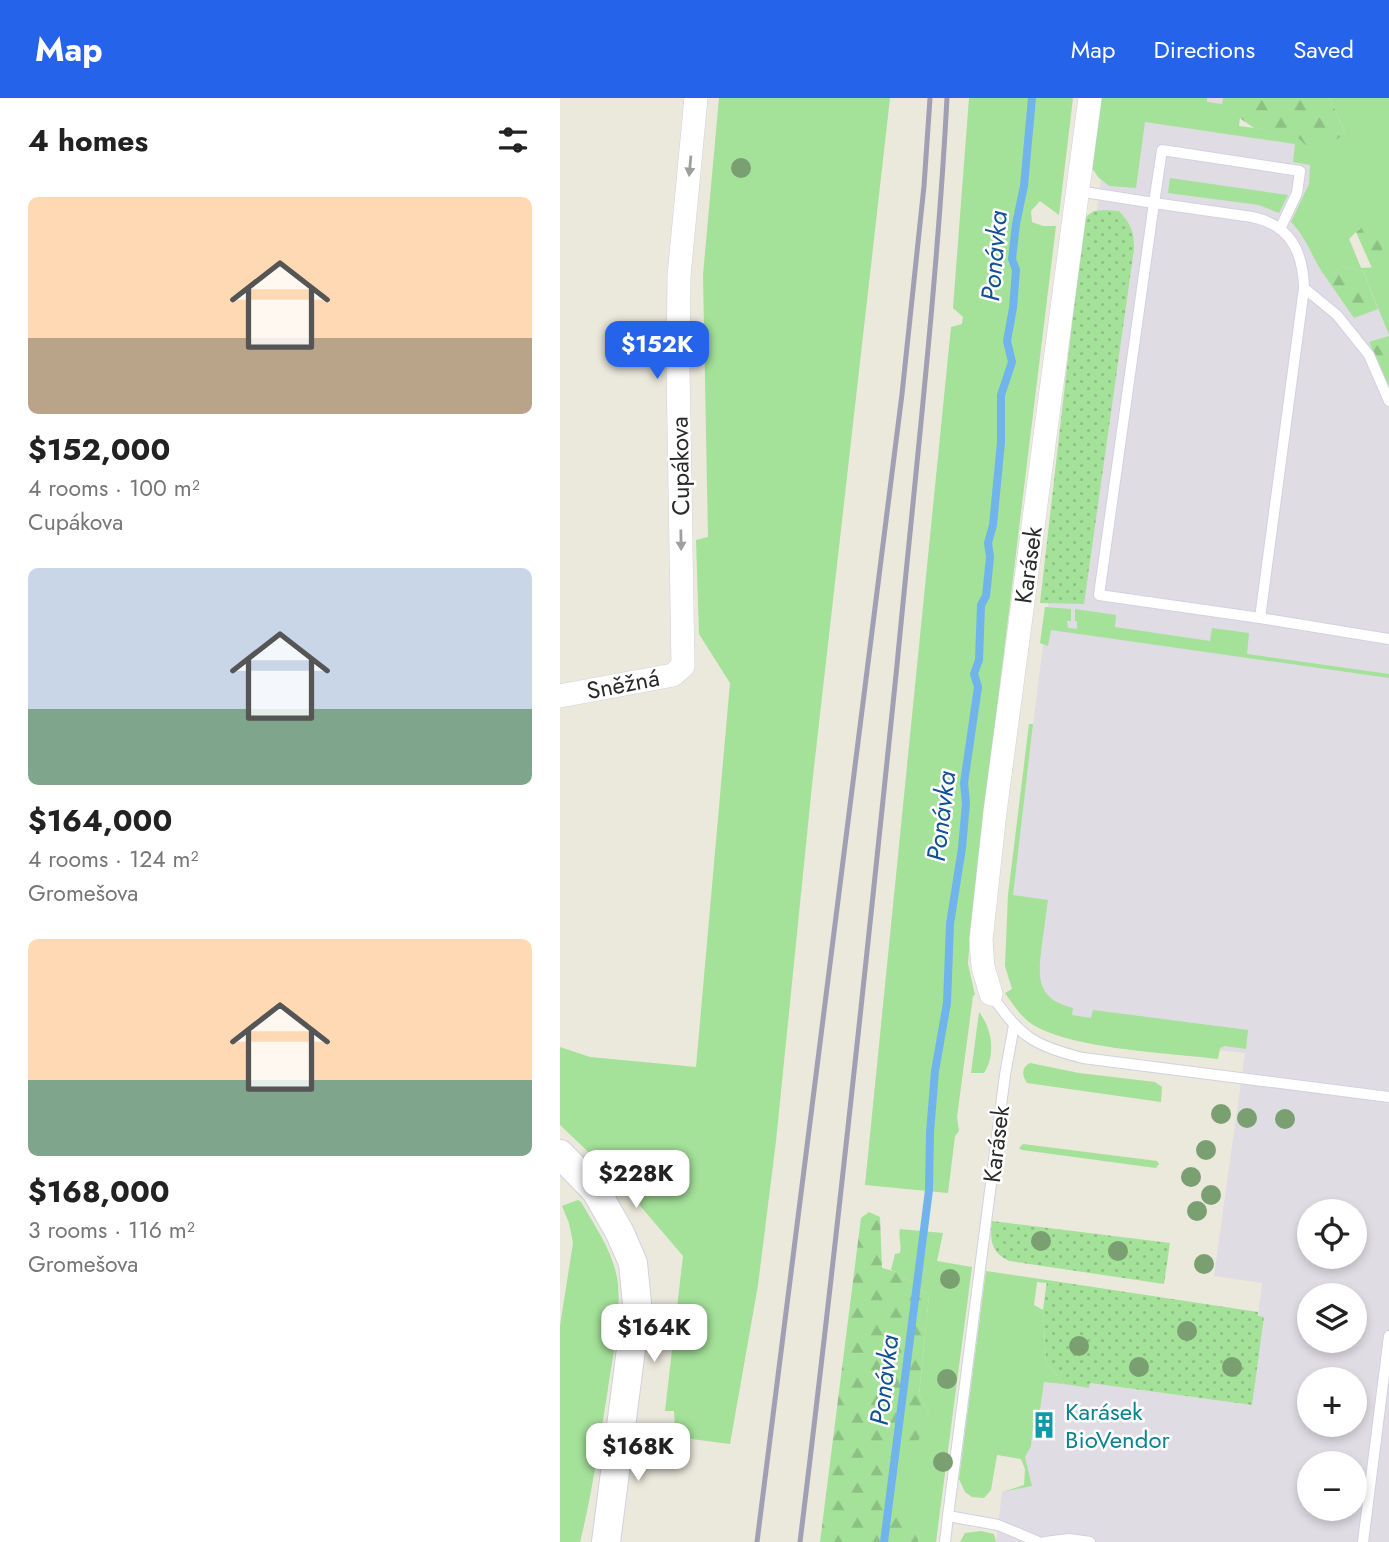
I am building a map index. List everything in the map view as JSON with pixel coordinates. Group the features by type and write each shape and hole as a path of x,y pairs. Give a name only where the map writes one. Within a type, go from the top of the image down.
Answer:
{"street":[{"name":"Cupákova","path":"683,666 678,368 680,276 696,98"},
{"name":"Karásek","path":"991,994 983,967 981,940 993,824 1090,98"},
{"name":"Sněžná","path":"560,696 673,675 683,666"},
{"path":"560,1154 596,1191 620,1233 633,1263 637,1304 606,1542"}],"lane":[{"path":"1280,229 1297,193 1300,171 1162,150 1099,595 1389,639"},
{"path":"1078,191 1267,220 1280,229 1300,253 1304,269 1304,288 1260,618"},
{"path":"1304,288 1337,314 1369,355 1389,401"},
{"name":"Karásek","path":"991,994 1014,1025 1050,1050 1083,1058 1389,1097"},
{"name":"Karásek","path":"944,1542 1004,1075 1014,1025"},
{"path":"1363,1542 1385,1412 1389,1336"},
{"path":"948,1516 998,1524 1039,1542"},
{"path":"1045,1542 1069,1539 1090,1542"}],"shaded area":[{"path":"1111,98 1242,98 1239,126 1304,135 1314,153 1389,335 1389,1542 996,1542 1002,1492 1031,1486 1025,1457 1031,1446 1034,1417 1039,1417 1044,1381 1089,1388 1090,1383 1251,1405 1264,1318 1258,1316 1262,1283 1214,1276 1245,1053 1092,1036 1042,1004 1012,895"}],"green space":[{"path":"719,98 890,98 812,785 776,1141 758,1285 730,1444 669,1436 668,1429 675,1428 674,1411 665,1411 683,1256 619,1181 560,1125 560,1047 590,1057 696,1067 730,683 699,634 696,540 708,537 703,275"},
{"path":"969,98 1073,98 1059,215 1040,201 1031,211 1032,222 1043,226 1056,226 971,922 968,964 975,995 957,1117 959,1131 955,1136 948,1193 865,1185 951,327 962,324 963,317 953,308"},
{"path":"1099,98 1207,98 1207,102 1222,104 1223,98 1242,98 1239,126 1304,135 1345,134 1328,98 1389,98 1389,335 1363,271 1342,266 1327,279 1291,222 1309,184 1310,165 1293,162 1295,144 1145,122 1136,188 1109,186 1098,177 1090,165","holes":["1360,228 1377,267 1361,268 1349,239"]},
{"path":"1232,98 1328,98 1345,134 1314,153 1294,134 1254,128 1231,112"},
{"path":"1170,178 1288,195 1279,213 1259,205 1168,193"},
{"path":"1094,211 1119,211 1126,220 1131,228 1134,249 1084,604 1040,603 1084,218"},
{"path":"1361,228 1368,228 1381,241 1384,262 1377,267 1372,268 1356,232"},
{"path":"1342,266 1363,271 1378,309 1354,318 1327,279"},
{"path":"1389,336 1389,387 1369,342"},
{"path":"1045,607 1071,609 1068,628 1077,629 1075,609 1116,615 1115,627 1210,641 1212,628 1249,633 1247,654 1389,674 1389,678 1051,630 1048,646 1040,643"},
{"path":"1029,724 1033,724 1013,895 1048,900 1040,966 1045,992 1052,999 1073,1008 1072,1015 1091,1018 1093,1010 1248,1030 1246,1049 1225,1046 1220,1048 1218,1059 1092,1044 1046,1031 1029,1022 1005,993 1012,989 1005,966 1008,895"},
{"path":"979,1012 987,1026 991,1042 990,1058 984,1073 971,1073"},
{"path":"1030,1063 1079,1073 1155,1082 1162,1087 1161,1102 1027,1083 1023,1072"},
{"path":"1023,1144 1157,1161 1159,1164 1156,1168 1022,1150 1019,1148"},
{"path":"578,1200 598,1231 613,1262 618,1284 618,1312 598,1450 580,1542 560,1542 560,1326 573,1243 562,1206"},
{"path":"869,1212 880,1217 882,1268 897,1272 929,1295 919,1395 929,1415 918,1441 895,1443 886,1512 915,1515 918,1542 820,1542 861,1218"},
{"path":"992,1221 1170,1243 1164,1284 1009,1261 995,1249 991,1234"},
{"path":"900,1229 943,1233 937,1261 972,1267 936,1542 918,1542 919,1532 886,1512 895,1442 929,1415 919,1395 929,1295 891,1270 895,1254 900,1253"},
{"path":"986,1271 1047,1280 1047,1283 1037,1282 1034,1305 1043,1310 1046,1362 1064,1384 1044,1382 1039,1417 1034,1417 1031,1446 1025,1457 1032,1486 1002,1492 1024,1485 1025,1469 1021,1459 997,1455 991,1490 984,1498 972,1497 965,1492 959,1479"},
{"path":"1047,1280 1258,1312 1258,1316 1264,1317 1252,1405 1090,1383 1089,1388 1064,1384 1046,1362 1043,1310"},
{"path":"981,1531 994,1534 996,1542 960,1542 965,1533"}],"waterway":[{"name":"Ponávka","path":"884,1542 929,1190 935,1071 947,1003 950,924 962,848 966,803 964,783 978,687 974,674 979,660 981,605 986,596 990,557 988,543 993,525 1001,442 1001,395 1012,362 1007,341 1016,270 1012,259 1024,186 1032,98"}],"railway":[{"path":"757,1542 902,394 924,186 930,98"},
{"path":"800,1542 851,1104 897,665 932,311 947,98"}],"place":[{"name":"Karásek BioVendor","path":"1044,1425"}]}
